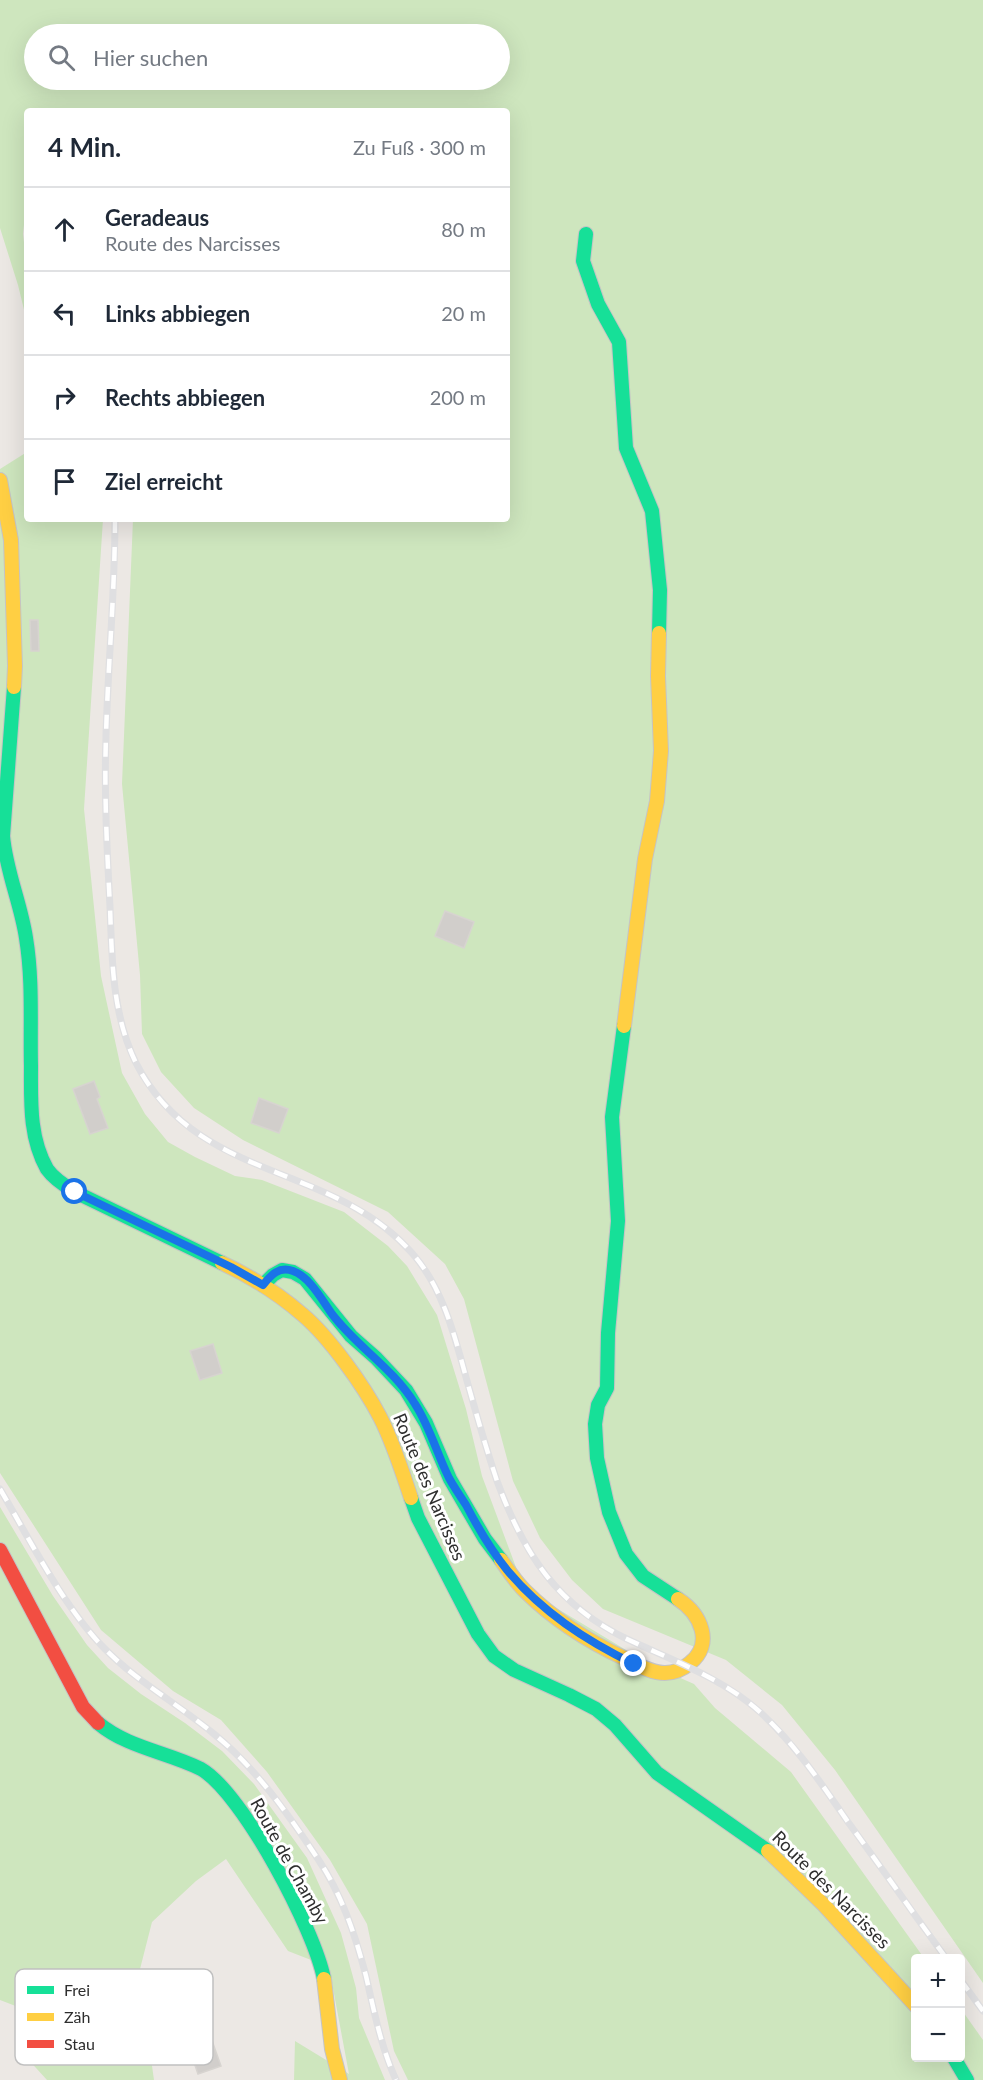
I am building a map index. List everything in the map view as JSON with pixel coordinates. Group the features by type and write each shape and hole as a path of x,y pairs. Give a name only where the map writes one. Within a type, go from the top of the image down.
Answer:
{"street":[{"path":"263,1285 274,1272 292,1270 299,1274 351,1336 376,1358 406,1390 426,1423 450,1479 485,1539 523,1589 570,1628 594,1644 650,1670 664,1672 682,1670 698,1657 704,1642 704,1634 698,1618 682,1601 643,1576 626,1554 609,1512 597,1458 595,1425 598,1406 607,1388 608,1334 618,1221 612,1116 645,859 657,801 661,751 658,676 660,590 652,511 626,448 619,342 598,304 583,261 586,234"},
{"name":"Route des Narcisses","path":"0,480 11,540 15,666 3,836 4,858 26,937 30,980 32,1125 40,1155 48,1170 58,1181 75,1192 231,1267 263,1285 309,1321 366,1392 381,1419 418,1518 488,1650 515,1670 558,1689 609,1719 655,1772 681,1793 750,1837 771,1854 881,1964 911,2001"},
{"name":"Route de Chamby","path":"0,1550 83,1707 97,1723 125,1740 194,1764 210,1774 239,1806 308,1929 327,1994 334,2056 340,2080"},
{"path":"956,2062 967,2080"}],"green space":[{"path":"0,0 983,0 983,1983 835,1770 782,1705 726,1660 603,1609 572,1580 540,1538 513,1481 464,1299 445,1264 388,1212 243,1140 194,1108 161,1072 142,1034 140,975 122,784 133,522 510,522 510,108 24,108 24,310 0,228"},
{"path":"24,454 24,522 103,522 84,809 101,976 122,1073 145,1114 168,1142 195,1157 235,1176 262,1180 344,1212 388,1246 407,1266 437,1315 466,1409 482,1476 517,1570 538,1597 651,1665 694,1684 715,1708 791,1772 921,1954 911,1954 911,2062 965,2062 965,2015 983,2040 983,2080 408,2080 394,2051 367,1924 330,1860 267,1772 221,1720 173,1691 101,1630 0,1473 0,469"},
{"path":"0,1507 53,1596 87,1645 108,1668 141,1694 222,1751 254,1784 307,1858 341,1933 356,1988 359,2018 385,2080 294,2080 295,2041 349,2074 329,1967 288,1951 226,1859 196,1881 152,1922 140,1969 15,1969 15,2006 0,2000"},
{"path":"33,2065 152,2065 154,2080 47,2080"}],"building":[{"path":"30,620 38,620 39,651 31,651"},
{"path":"445,911 474,922 464,948 435,936"},
{"path":"94,1081 100,1097 97,1099 108,1128 90,1134 73,1089"},
{"path":"259,1098 288,1109 279,1133 251,1123"},
{"path":"213,1344 222,1373 200,1380 190,1351"},
{"path":"213,2043 221,2066 198,2074 195,2065 213,2065"}],"railway":[{"path":"115,522 106,736 107,843 115,986 122,1025 136,1063 162,1102 193,1130 229,1152 343,1201 379,1223 412,1253 433,1283 448,1317 497,1481 507,1507 519,1532 546,1575 582,1611 604,1626 730,1689 773,1724 807,1764 943,1954"},
{"path":"0,1489 61,1593 89,1631 116,1660 229,1747 283,1809 318,1859 341,1901 352,1930 382,2042 396,2080"},
{"path":"965,1986 983,2011"}],"traffic: fast":[{"path":"586,234 583,261 598,304 619,342 626,448 652,511 660,590 659,633"},
{"path":"14,687 3,836 7,862 24,925 30,970 31,1106 34,1132 41,1157 53,1176 75,1192 222,1263"},
{"path":"624,1026 612,1117 618,1221 608,1333 607,1388 598,1405 595,1424 597,1458 609,1512 626,1554 643,1576 678,1599"},
{"path":"263,1285 282,1270 293,1272 305,1279 351,1336 376,1358 406,1390 426,1423 450,1479 485,1539 501,1560"},
{"path":"411,1498 418,1518 478,1634 494,1656 514,1670 596,1709 615,1725 657,1773 768,1851"},
{"path":"98,1723 135,1744 201,1769 218,1783 237,1805 275,1865 307,1929 324,1979"},
{"path":"956,2062 967,2080"}],"traffic: slow":[{"path":"0,480 11,540 14,687"},
{"path":"624,1026 645,859 657,801 661,751 659,633"},
{"path":"222,1263 254,1280 284,1300 313,1324 335,1349 380,1417 411,1498"},
{"path":"501,1560 524,1590 559,1620 599,1645 655,1672 669,1673 682,1669 697,1655 701,1647 703,1638 698,1621 686,1605 678,1599"},
{"path":"768,1851 824,1905 911,2001"},
{"path":"324,1979 332,2049 340,2080"}],"traffic: jam":[{"path":"0,1550 83,1707 98,1723"}],"route":[{"path":"75,1192 231,1267 263,1285 274,1272 285,1270 292,1270 305,1279 351,1336 376,1358 406,1390 426,1423 450,1479 505,1568 523,1589 570,1628 594,1644 634,1664"}]}
